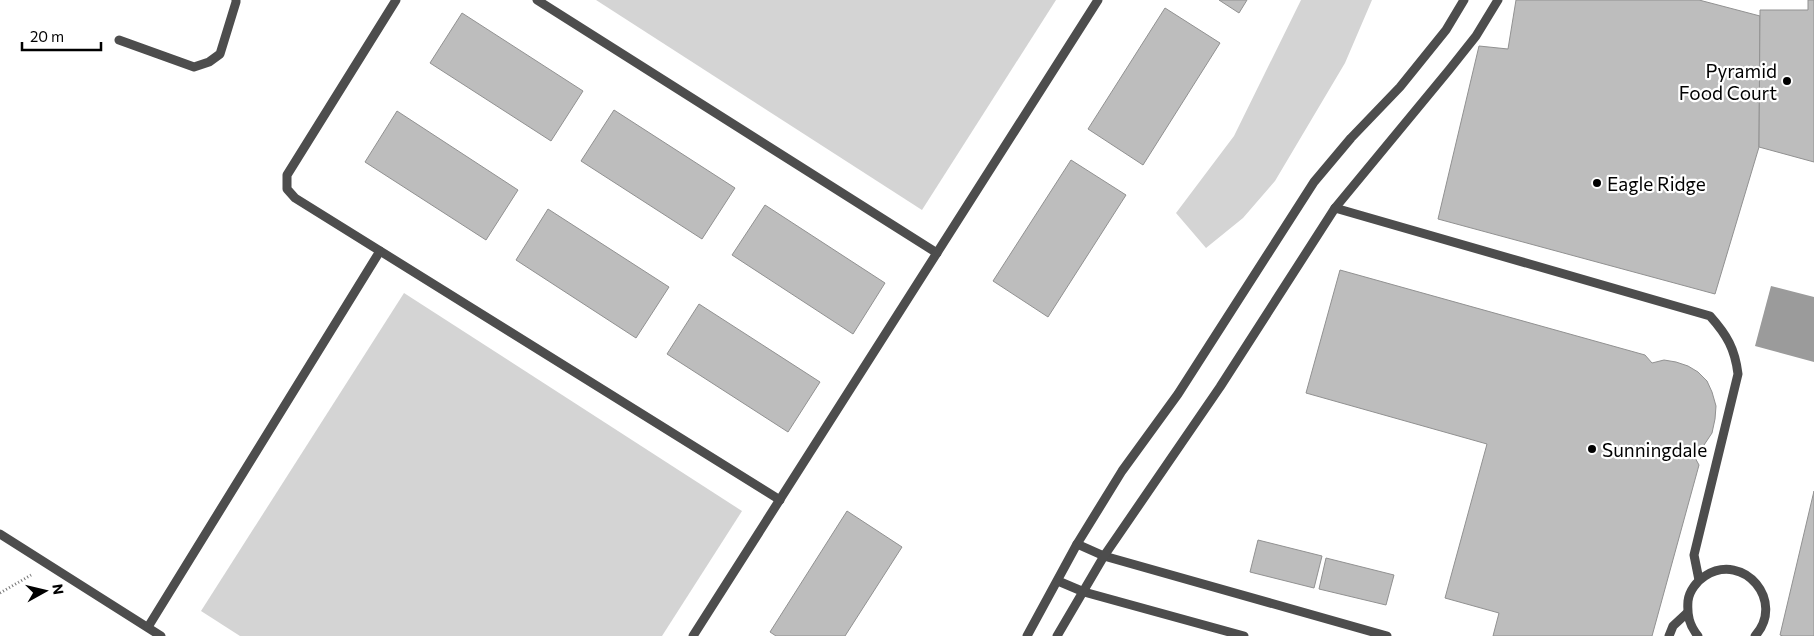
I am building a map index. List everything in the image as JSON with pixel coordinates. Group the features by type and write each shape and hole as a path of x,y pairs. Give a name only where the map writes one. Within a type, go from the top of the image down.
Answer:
{"street":[{"path":"118,40 194,67 209,62 220,54 236,0"},
{"path":"396,0 287,175 287,189 295,198 780,500"},
{"path":"537,0 937,253"},
{"path":"693,636 1098,0"},
{"path":"1027,636 1077,544 1122,471 1178,394 1314,182 1351,138 1400,87 1446,30 1464,0"},
{"path":"1057,636 1104,556 1220,387 1335,208 1450,70 1476,36 1498,0"},
{"path":"1335,208 1710,316 1724,331 1730,343 1736,358 1738,374 1694,555 1699,580"},
{"path":"148,627 380,251"},
{"path":"0,534 161,636"},
{"path":"1077,544 1104,556 1387,636"},
{"path":"1698,636 1692,629 1687,613 1689,595 1699,580 1712,571 1728,569 1744,573 1757,583 1765,597 1766,614 1761,629 1754,636"},
{"path":"1058,581 1084,592 1244,636"},
{"path":"1669,636 1673,626 1687,613"}],"path":[{"path":"0,593 48,564"}],"shaded area":[{"path":"596,0 1056,0 922,210"},
{"path":"1301,0 1372,0 1345,63 1275,181 1243,218 1206,248 1176,213 1234,136"},
{"path":"1771,286 1814,297 1814,362 1755,346"},
{"path":"404,293 742,511 662,636 240,636 201,611"}],"building":[{"path":"1219,0 1247,0 1239,13"},
{"name":"Eagle Ridge","path":"1516,0 1699,0 1760,16 1759,147 1715,294 1438,219 1479,46 1508,49"},
{"name":"Pyramid Food Court","path":"1808,0 1814,0 1814,162 1759,147 1760,10 1808,10"},
{"path":"1165,8 1220,43 1143,165 1088,129"},
{"path":"462,13 583,91 551,141 430,63"},
{"path":"614,110 735,188 702,239 581,161"},
{"path":"397,111 518,190 486,240 365,162"},
{"path":"1071,160 1126,195 1048,317 993,281"},
{"path":"765,205 885,283 853,334 732,255"},
{"path":"548,209 669,287 636,338 516,260"},
{"name":"Sunningdale","path":"1340,270 1645,355 1652,363 1664,360 1676,362 1698,372 1707,381 1716,406 1712,433 1704,445 1693,454 1699,465 1652,636 1493,636 1499,613 1445,598 1487,444 1306,393"},
{"path":"699,304 820,382 788,432 667,354"},
{"path":"1814,491 1814,636 1783,636 1780,635"},
{"path":"847,511 902,547 845,636 776,636 770,632"},
{"path":"1258,540 1322,556 1314,588 1250,572"},
{"path":"1326,558 1394,575 1386,605 1319,589"}],"place":[{"name":"Pyramid Food Court","path":"1787,81"},
{"name":"Eagle Ridge","path":"1597,183"},
{"name":"Sunningdale","path":"1592,449"}]}
